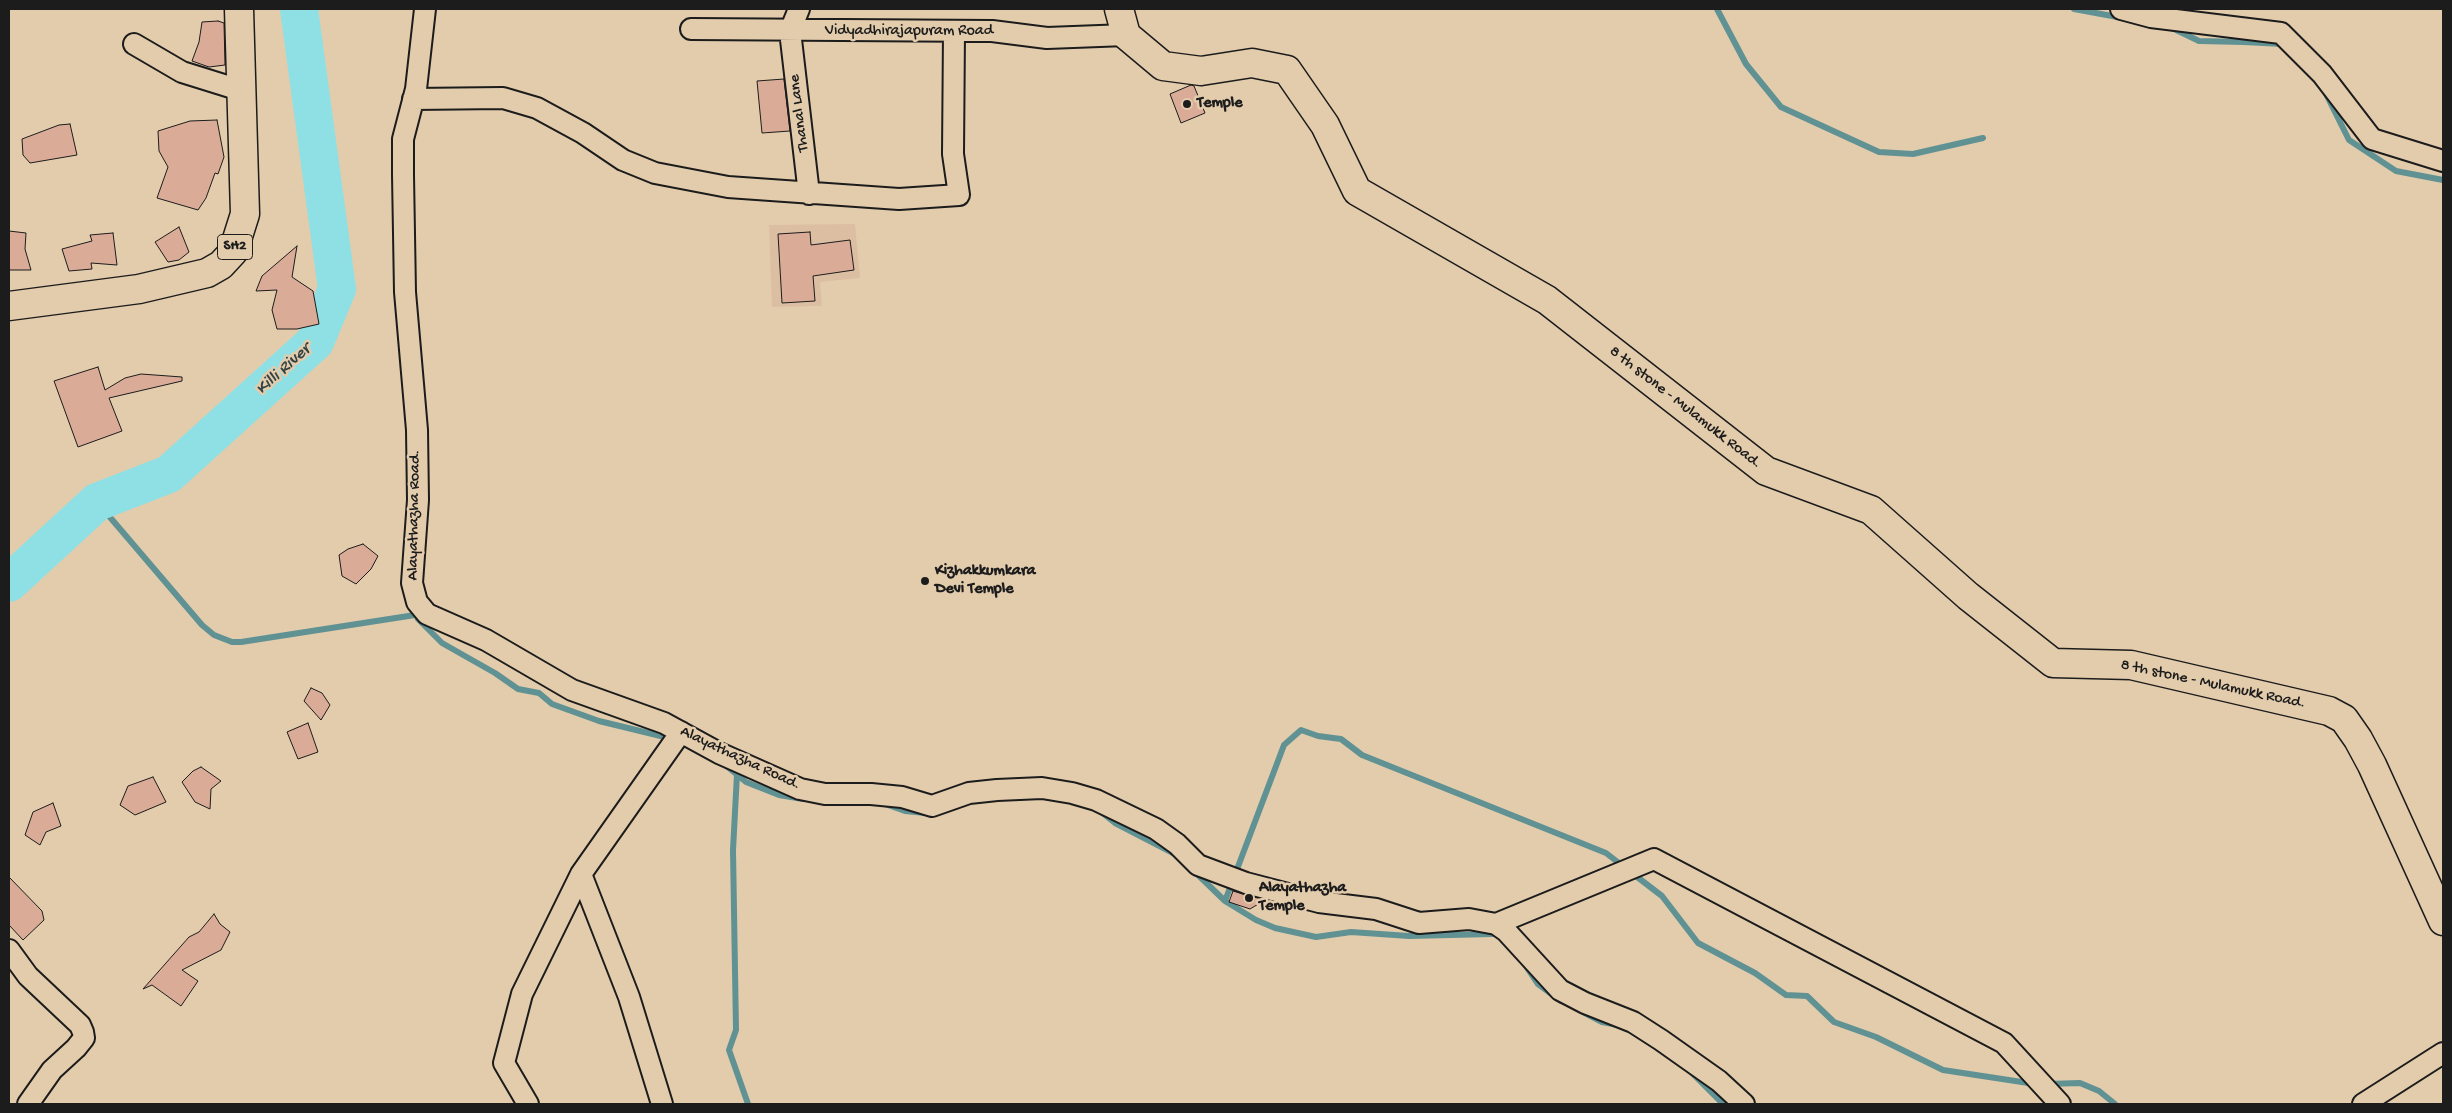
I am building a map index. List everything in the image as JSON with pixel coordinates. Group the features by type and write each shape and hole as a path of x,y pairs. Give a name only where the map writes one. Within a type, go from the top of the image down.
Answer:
{"main road":[{"name":"SH2","path":"9,306 139,289 206,273 221,266 233,252 245,214 243,91 239,9"},
{"path":"1119,9 1126,35"},
{"name":"8 th stone - Mulamukk Road.","path":"1126,35 1163,66 1201,71 1252,63 1287,70 1325,125 1357,191 1547,300 1766,471 1871,510 1968,596 2053,662 2131,665 2329,711 2344,720 2358,739 2372,765 2443,921"}],"street":[{"name":"Alayathazha Road.","path":"425,9 413,99 403,139 403,184 405,292 417,430 418,500 412,583 417,602 427,614 486,640 572,690 664,723 725,756 800,789 825,794 871,794 902,797 932,806 969,793 997,790 1042,788 1072,793 1096,800 1156,829 1177,844 1198,865 1234,878 1319,902 1376,910 1419,922 1469,919 1496,924"},
{"path":"790,31 799,9"},
{"path":"2121,9 2151,17 2281,33 2322,74 2372,139 2443,162"},
{"name":"Vidyadhirajapuram Road","path":"690,29 992,32 1047,38 1126,35"},
{"name":"Thanal Lane","path":"790,31 809,194"},
{"path":"413,99 503,98 537,108 584,133 623,160 655,173 728,187 899,199 959,195 953,154 954,32"},
{"path":"134,44 182,72 243,91"},
{"path":"528,1104 504,1063 522,994 581,874 681,732"},
{"path":"1496,924 1654,859 2004,1043 2060,1104"},
{"path":"581,874 629,997 662,1104"},
{"path":"1496,924 1506,931 1560,990 1585,1003 1633,1022 1719,1082 1744,1104"},
{"path":"9,950 33,981 80,1025 84,1038 52,1070 28,1104"},
{"path":"2363,1104 2443,1054"}],"shaded area":[{"path":"855,224 860,278 820,282 822,306 772,307 769,225"}],"building":[{"path":"218,21 224,23 225,65 209,67 192,61 199,42 202,22"},
{"path":"784,79 790,131 762,133 757,81"},
{"name":"Temple","path":"1191,85 1194,86 1205,113 1181,123 1170,94"},
{"path":"217,120 224,157 218,174 215,173 206,198 198,210 157,198 168,167 159,151 158,131 190,121"},
{"path":"70,124 77,155 30,163 23,155 22,139 59,125"},
{"path":"179,227 189,252 179,260 168,262 155,242"},
{"path":"9,231 26,233 25,249 31,270 9,270"},
{"path":"810,232 811,245 850,240 854,270 813,276 815,301 782,303 778,234"},
{"path":"113,233 117,265 91,263 92,269 69,271 62,249 92,241 90,235"},
{"path":"297,246 292,277 313,291 319,324 297,329 277,329 272,310 277,290 256,291 262,276"},
{"path":"98,367 105,390 125,378 141,374 182,377 182,381 109,398 122,431 78,447 54,381"},
{"path":"363,544 378,556 371,569 356,584 342,576 339,555 348,549"},
{"path":"311,688 322,693 330,705 321,720 304,701"},
{"path":"308,723 318,752 298,759 287,732"},
{"path":"201,767 221,781 211,789 210,809 195,802 182,782 193,771"},
{"path":"153,777 166,802 135,815 120,805 128,786"},
{"path":"53,803 61,826 46,832 40,845 25,835 33,812"},
{"path":"9,877 42,911 44,920 23,940 9,925"},
{"path":"1233,891 1265,900 1250,909 1229,902"},
{"path":"214,914 220,924 230,932 221,950 182,970 198,981 181,1006 152,985 143,989 189,937 199,932"}],"waterway":[{"name":"Killi River","path":"9,583 97,502 169,474 315,342 337,289 299,9"},
{"path":"1717,9 1746,64 1781,107 1879,152 1913,154 1983,138"},
{"path":"2074,9 2123,18"},
{"path":"2170,27 2199,41 2283,44 2285,47"},
{"path":"2326,94 2349,140 2396,171 2443,180"},
{"path":"97,502 202,625 214,635 232,642 415,615"},
{"path":"418,619 442,643 495,673 518,689 539,693 552,704 599,721 673,739"},
{"path":"1225,901 1284,745 1301,730 1318,736 1341,739 1362,755 1606,853 1624,867"},
{"path":"724,764 746,782 779,795 803,799"},
{"path":"737,774 733,850 736,1030 729,1050 748,1104"},
{"path":"885,804 905,811 926,813"},
{"path":"1100,811 1115,823 1173,853"},
{"path":"1194,871 1225,901 1256,920 1275,928 1316,937 1351,932 1409,936 1492,934"},
{"path":"1632,873 1662,896 1698,943 1755,973 1786,995 1807,996 1834,1022 1876,1037 1943,1070 2035,1084"},
{"path":"1526,966 1538,984 1561,1001"},
{"path":"1583,1012 1602,1022 1618,1025"},
{"path":"1691,1072 1723,1104"},
{"path":"2047,1084 2080,1083 2099,1091 2115,1104"}],"place":[{"name":"Temple","path":"1187,104"},
{"name":"Kizhakkumkara Devi Temple","path":"925,581"},
{"name":"Alayathazha Temple","path":"1249,898"}]}
